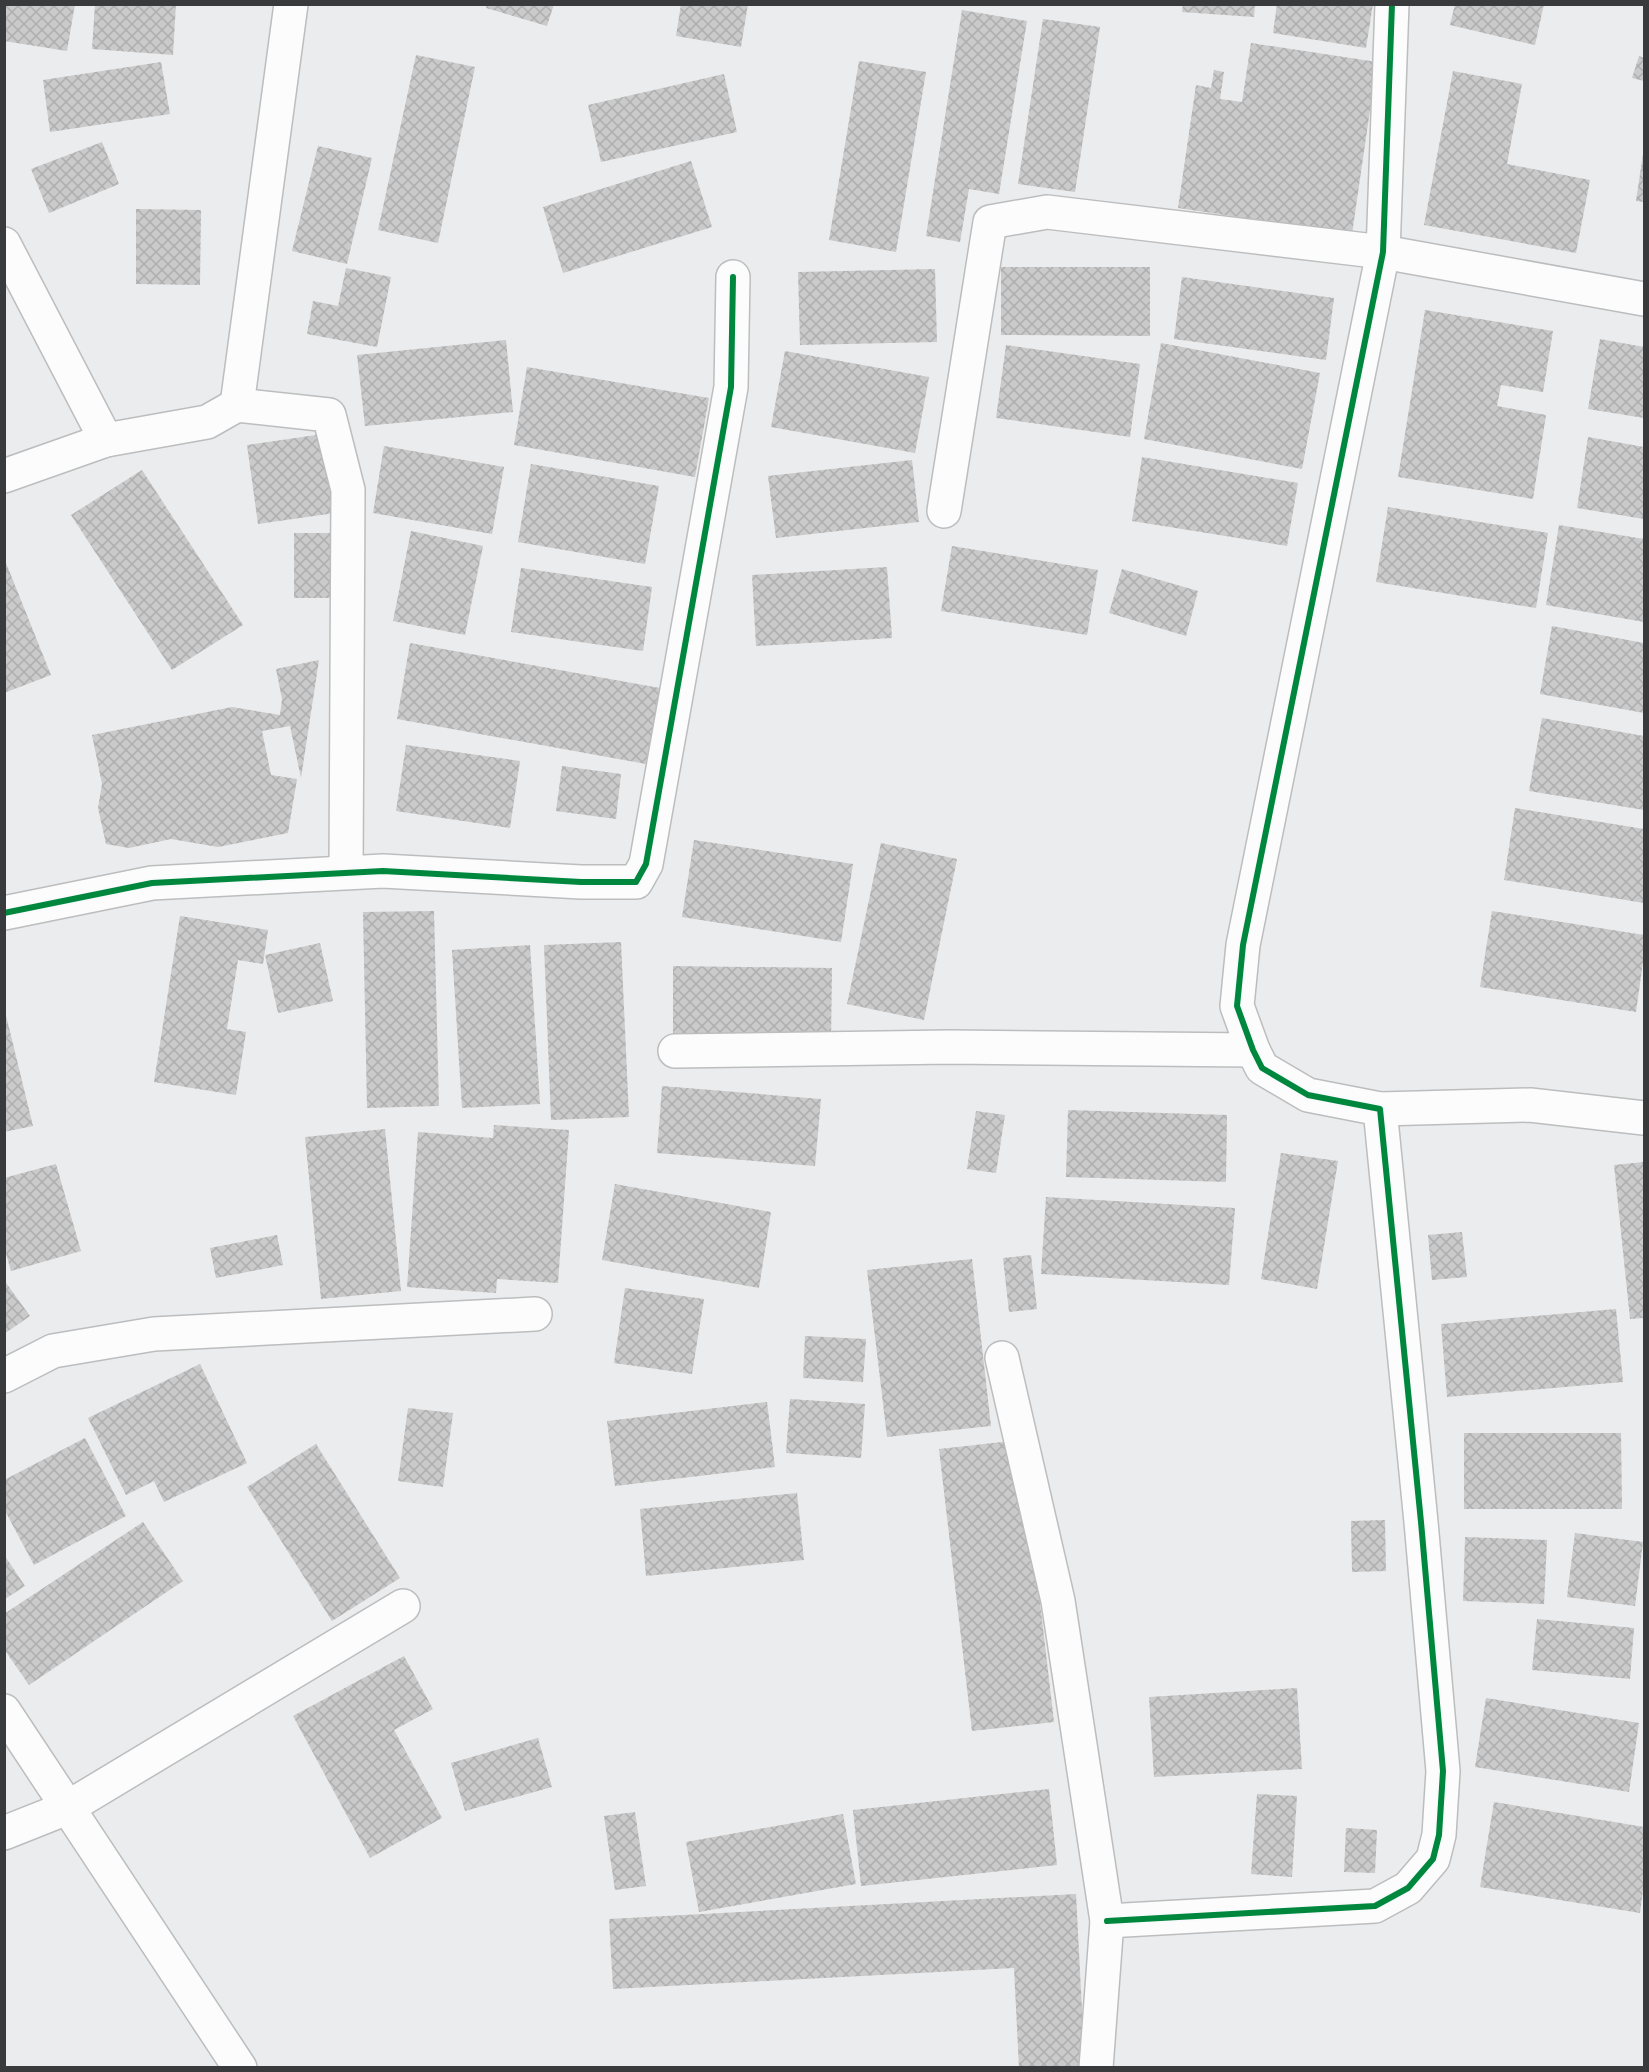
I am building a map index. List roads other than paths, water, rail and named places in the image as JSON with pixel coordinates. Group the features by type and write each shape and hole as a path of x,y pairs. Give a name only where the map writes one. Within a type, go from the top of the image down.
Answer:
{"street":[{"path":"237,405 291,4"},
{"path":"1392,4 1383,252 1243,945 1237,1006 1262,1068 1308,1095 1380,1109 1530,1105 1644,1118"},
{"path":"944,511 990,222 1047,212 1383,252 1644,299"},
{"path":"4,244 106,440"},
{"path":"4,913 152,883 383,871 581,882 636,882 646,864 730,387 733,277"},
{"path":"4,476 106,440 207,422 237,405 329,415 348,490 346,873"},
{"path":"675,1051 950,1047 1253,1050"},
{"path":"1107,1921 1375,1906 1408,1888 1433,1859 1439,1835 1443,1771 1420,1510 1380,1109"},
{"path":"4,1376 53,1351 154,1334 535,1314"},
{"path":"1002,1358 1058,1601 1107,1921 1096,2067"},
{"path":"4,1833 67,1808 403,1606"},
{"path":"4,1711 240,2067"}]}
